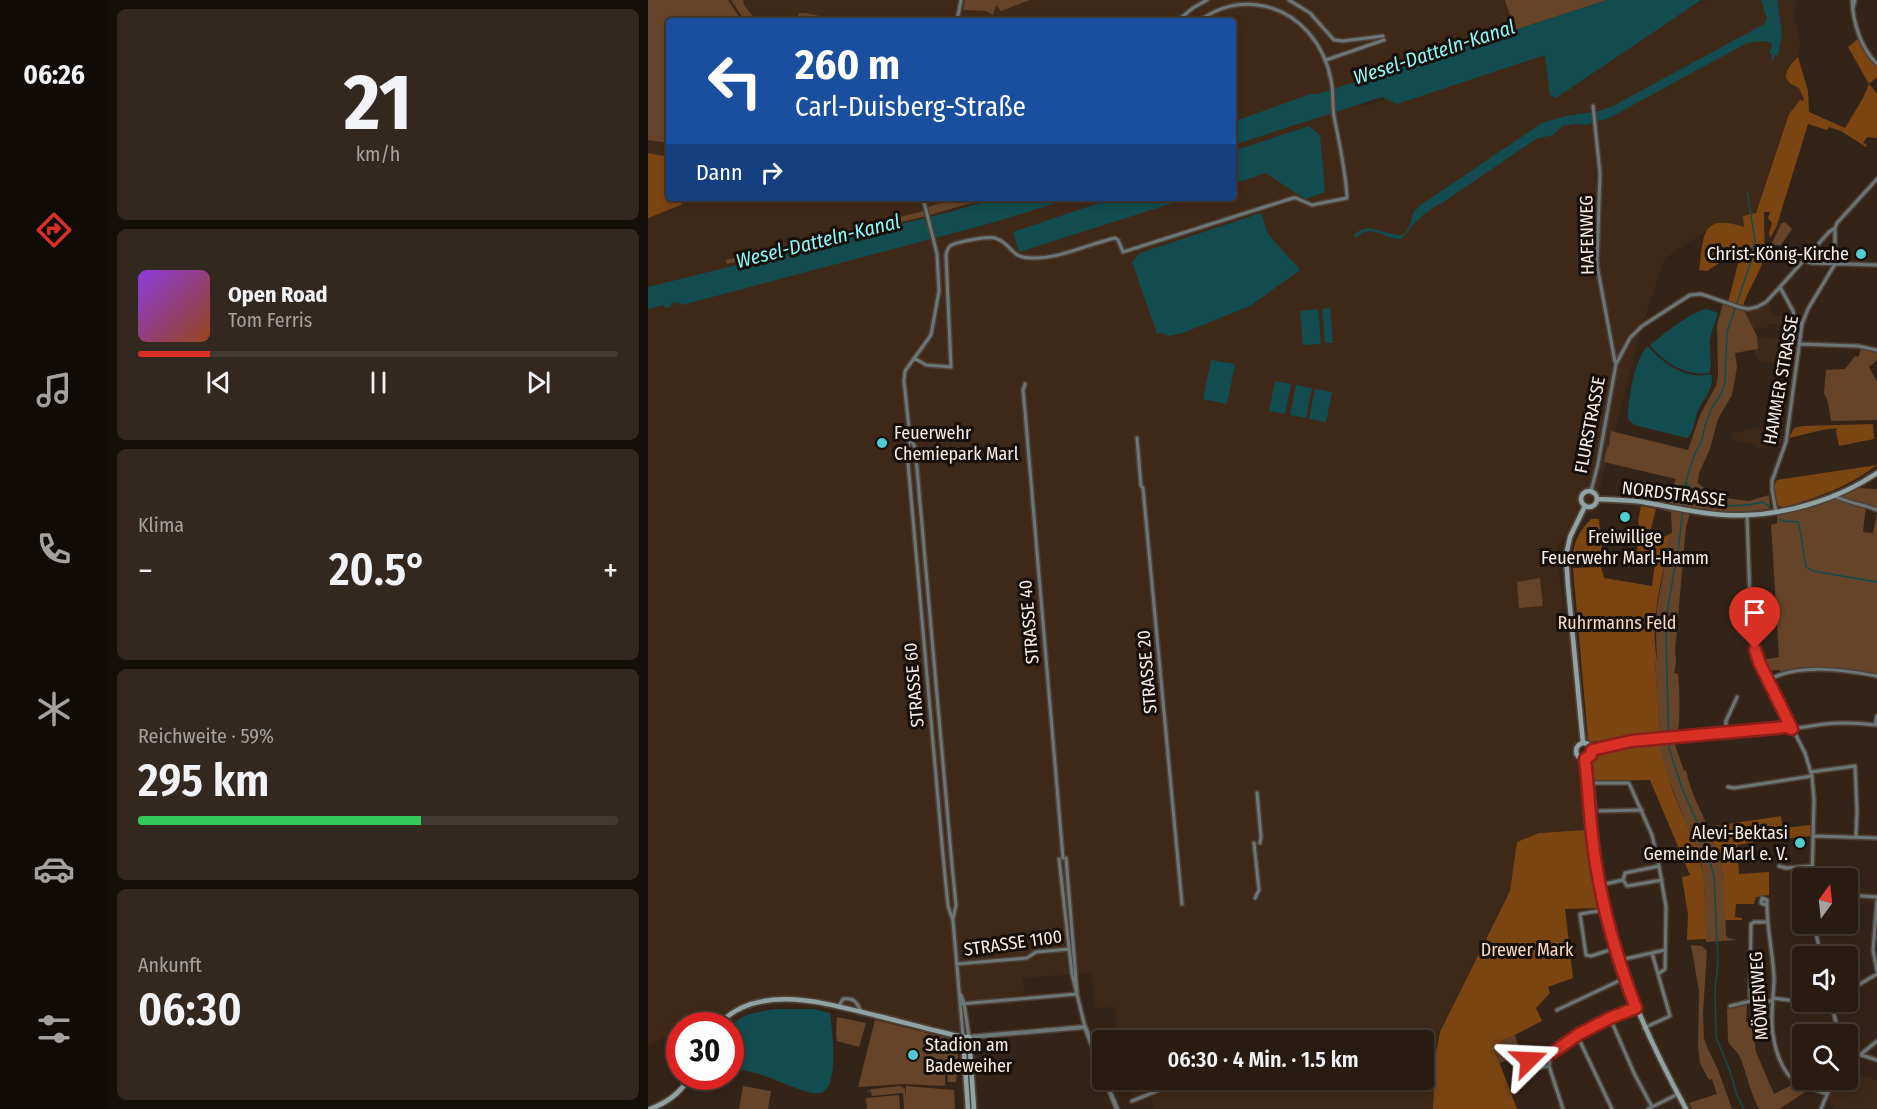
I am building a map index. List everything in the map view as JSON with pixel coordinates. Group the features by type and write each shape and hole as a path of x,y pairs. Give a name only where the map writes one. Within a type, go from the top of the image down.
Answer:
{"main road":[{"path":"1833,495 1852,488 1877,473"},
{"path":"1833,495 1877,473"},
{"path":"1591,491 1596,494 1598,499 1594,506 1585,506 1581,497 1585,492 1591,491"},
{"name":"NORDSTRASSE","path":"1598,499 1747,515 1803,506 1833,495"},
{"path":"1583,743 1566,556 1570,537 1585,506"},
{"path":"1583,743 1589,745 1592,750 1591,755 1585,759 1580,758 1576,752 1577,746 1583,743"},
{"path":"1585,759 1591,826 1605,910 1625,978 1644,1028 1686,1109"},
{"path":"734,1012 760,1002 798,1000 861,1011 966,1037"},
{"path":"966,1037 968,1109"},
{"path":"966,1037 974,1109"},
{"path":"650,1109 663,1107 680,1090"}],"street":[{"path":"958,18 961,0"},
{"path":"1181,18 1207,0"},
{"path":"1290,0 1314,17 1334,40 1384,38 1326,60"},
{"path":"1853,0 1852,9 1856,27 1871,58 1877,64"},
{"path":"924,201 937,254 939,291 929,340 914,358 926,364 951,368 946,255 947,249 953,245 994,238 1001,241 1018,257 1038,258 1115,238 1119,240 1123,252 1293,198 1311,205 1347,198 1334,115 1332,82 1326,60 1316,42 1302,26 1287,15 1268,7 1236,5 1215,11 1204,18"},
{"name":"HAFENWEG","path":"1593,106 1600,173 1597,265 1616,364"},
{"path":"1835,264 1837,223 1877,179"},
{"path":"1616,364 1627,343 1636,332 1690,295 1701,294 1748,309 1761,305 1835,228"},
{"path":"1804,260 1811,263 1877,265"},
{"name":"HAMMER STRASSE","path":"1776,512 1772,482 1786,442 1802,324 1808,309 1835,264"},
{"path":"1779,287 1796,322 1802,324"},
{"path":"1799,344 1858,345 1877,350"},
{"name":"STRASSE 60","path":"914,358 905,371 904,385 910,438 907,455 948,906 953,921 958,982 966,1037"},
{"name":"FLURSTRASSE","path":"1591,491 1616,364"},
{"name":"STRASSE 40","path":"1025,384 1023,390 1071,949"},
{"path":"910,438 915,447 917,467 956,905 953,921"},
{"name":"STRASSE 20","path":"1137,438 1182,904"},
{"path":"1833,495 1877,510"},
{"path":"1747,515 1751,630 1759,662 1805,753 1812,774 1814,800 1812,866 1786,868 1779,866"},
{"path":"1768,680 1790,673 1818,670 1877,675"},
{"path":"1726,733 1726,721 1737,697"},
{"path":"1592,750 1631,741 1787,727 1792,729 1845,722 1876,725 1877,716"},
{"path":"1728,787 1855,766 1856,836"},
{"path":"1596,783 1629,783 1652,835 1666,907 1665,969 1658,974"},
{"path":"1257,793 1260,843"},
{"path":"1600,811 1642,810"},
{"path":"1814,836 1877,838"},
{"path":"1254,843 1259,890 1256,898"},
{"path":"1063,858 1077,994 1092,1046"},
{"path":"1659,866 1625,873 1623,880 1627,886 1662,880"},
{"path":"1600,885 1623,880"},
{"path":"1858,896 1877,899 1873,950 1877,972 1858,984"},
{"name":"MÖWENWEG","path":"1766,905 1772,961 1772,1021 1775,1046 1786,1072 1792,1079 1827,1094"},
{"path":"1605,910 1580,914 1586,955 1591,956 1616,948"},
{"path":"1751,1001 1751,924 1767,922"},
{"name":"STRASSE 1100","path":"957,964 1027,958 1036,952 1071,949"},
{"path":"1620,960 1665,950"},
{"path":"1644,1028 1670,1016 1652,953"},
{"path":"1557,1010 1625,978"},
{"path":"962,1004 1077,994"},
{"path":"838,1007 841,1000 848,999 856,1001 861,1011"},
{"path":"1730,1006 1751,1001 1792,1001"},
{"path":"1528,1063 1531,1057 1552,1053 1577,1035 1636,1008"},
{"path":"1610,1018 1650,1108 1678,1094"},
{"path":"966,1037 1085,1027"},
{"path":"1577,1035 1612,1109"},
{"path":"1860,1055 1877,1041"},
{"path":"1552,1053 1550,1066 1563,1109"},
{"path":"1860,1055 1877,1060"},
{"path":"1528,1063 1550,1060"},
{"path":"1528,1063 1533,1069 1550,1066"},
{"path":"1110,1090 1117,1109"},
{"path":"1132,1101 1160,1090"},
{"path":"1821,1109 1829,1090"}],"shaded area":[{"path":"648,0 1505,0 1515,30 1356,81 1360,107 1709,0 1796,0 1795,19 1800,45 1798,57 1809,99 1789,114 1756,213 1745,223 1744,227 1728,222 1717,224 1665,258 1640,334 1600,487 1555,550 1572,656 1587,830 1539,833 1517,842 1510,891 1439,1032 1435,1052 1434,1080 1434,1030 1117,1030 1115,1007 1095,1008 1091,973 1023,978 1024,994 959,1003 960,1029 956,1031 814,999 741,1004 723,1012 666,1012 666,1037 648,1045"},
{"path":"648,0 728,0 740,18 666,18 666,143 648,140"},
{"path":"731,0 743,0 744,5 755,18 743,18"},
{"path":"965,0 1030,0 1001,11 996,5 993,15 986,11 963,10"},
{"path":"1505,0 1607,0 1515,30"},
{"path":"799,13 805,13 830,18 797,18"},
{"path":"950,201 978,201 922,217 727,264 726,260 920,212"},
{"path":"1785,222 1792,229 1781,245 1771,245 1781,224"},
{"path":"1769,301 1772,315 1787,317 1792,313 1797,324 1768,324 1768,327 1753,330 1744,310 1756,308"},
{"path":"1723,304 1744,310 1757,336 1758,349 1735,353 1737,367 1732,395 1718,419 1710,449 1699,473 1698,483 1718,497 1749,501 1769,495 1769,509 1749,513 1668,505 1665,503 1668,503 1676,479 1604,462 1611,431 1688,450 1700,415 1716,386 1718,376 1717,325"},
{"path":"1757,337 1796,340 1793,366 1758,361 1753,350 1758,349"},
{"path":"1862,347 1877,351 1877,360 1869,367 1877,382 1877,420 1831,421 1824,393 1826,370 1845,369 1855,356 1858,357"},
{"path":"1760,427 1771,428 1776,437 1783,439 1781,444 1771,440 1760,450 1756,445 1731,439 1733,433"},
{"path":"1859,488 1877,489 1877,509 1861,502 1839,497"},
{"path":"1834,498 1866,506 1863,532 1873,533 1877,513 1877,675 1832,669 1781,674 1780,670 1767,671 1762,660 1779,657 1771,525 1777,523 1777,515"},
{"path":"1659,509 1690,513 1686,527 1675,651 1674,673 1678,674 1679,696 1678,734 1628,739 1660,734 1655,660 1657,659 1657,607 1665,564 1663,563 1672,533 1671,512"},
{"path":"1540,578 1543,606 1519,608 1517,582"},
{"path":"1677,740 1675,745 1684,771 1686,770 1720,859 1726,935 1728,938 1737,940 1706,942 1704,881 1701,862 1662,762 1658,745 1593,763 1598,812 1595,813 1591,761 1599,754 1620,746"},
{"path":"1691,945 1702,946 1707,951 1703,1014 1704,1038 1732,1109 1692,1109 1689,1103 1717,1094 1712,1079 1709,1080 1700,1063 1699,991"},
{"path":"1747,1003 1746,1022 1752,1022 1756,1052 1774,1094 1792,1085 1792,1090 1808,1090 1779,1109 1759,1109 1740,1057 1728,1041 1727,1009"},
{"path":"837,1017 866,1023 859,1047 837,1041"},
{"path":"875,1020 955,1040 959,1044 956,1082 948,1082 947,1071 945,1086 904,1084 858,1087"},
{"path":"1515,1035 1521,1054 1500,1063 1493,1046"},
{"path":"1858,1074 1877,1080 1877,1109 1834,1109 1827,1094 1829,1090 1858,1090"},
{"path":"744,1086 771,1091 768,1109 739,1109"},
{"path":"900,1086 905,1089 906,1099 906,1086 954,1090 955,1109 904,1109 903,1093 872,1096 871,1091 866,1092 872,1089"},
{"path":"1130,1090 1434,1090 1433,1109 1153,1109 1152,1095 1134,1101"},
{"path":"899,1095 900,1109 867,1109 866,1098"}],"green space":[{"path":"1859,38 1870,60 1877,67 1877,77 1869,84 1848,47"},
{"path":"1798,57 1808,91 1809,112 1845,128 1869,84 1877,94 1877,138 1867,137 1863,143 1867,145 1866,147 1841,131 1829,127 1827,130 1808,124 1776,228 1770,238 1772,223 1768,218 1770,212 1764,212 1763,260 1743,307 1728,302 1739,260 1728,257 1707,271 1699,270 1704,238 1712,225 1730,223 1744,227 1743,216 1756,213 1789,114 1800,100 1804,99 1799,88 1792,85 1786,78 1790,66"},
{"path":"648,153 666,156 666,201 684,201 681,205 648,218"},
{"path":"1873,424 1874,439 1839,446 1837,428 1789,438 1794,428 1803,426"},
{"path":"1877,465 1855,479 1821,495 1784,507 1778,506 1773,488 1777,480"},
{"path":"1641,506 1656,509 1651,529 1640,529 1638,521"},
{"path":"1591,519 1599,519 1602,553 1595,560 1572,562 1577,539"},
{"name":"Ruhrmanns Feld","path":"1649,531 1654,531 1654,542 1672,533 1663,562 1665,563 1655,624 1660,734 1590,742 1573,568 1601,567 1604,578 1652,586 1655,563 1635,559 1639,540"},
{"path":"1634,744 1658,744 1673,792 1698,852 1704,878 1706,939 1687,940 1688,915 1682,877 1690,875 1650,780 1595,781 1593,763 1598,756"},
{"path":"1781,816 1783,828 1811,825 1810,836 1737,845 1739,874 1769,872 1769,895 1756,897 1754,904 1736,904 1735,917 1742,918 1742,920 1725,920 1723,874 1716,847 1707,827"},
{"name":"Drewer Mark","path":"1587,830 1600,907 1565,909 1573,978 1548,987 1550,993 1536,1008 1542,1021 1493,1046 1517,1109 1433,1109 1436,1052 1440,1032 1510,891 1517,842 1539,833"}],"water":[{"path":"1607,0 1701,0 1556,98 1550,95 1545,55 1397,104 1382,97 1236,144 1236,121 1310,94 1318,94"},
{"path":"1761,0 1777,0 1782,34 1778,55 1775,55 1773,60 1771,60 1772,54 1769,53 1771,43 1764,41 1747,43 1609,118 1586,125 1563,126 1553,135 1536,139 1429,210 1401,239 1372,231 1362,233 1356,238 1353,235 1364,229 1373,228 1402,235 1407,230 1413,213 1422,204 1542,123 1611,107 1764,24 1767,19"},
{"path":"1309,126 1320,135 1325,192 1305,199 1266,173 1236,183 1236,150"},
{"path":"988,201 1062,201 995,222 682,305 678,302 671,304 671,307 665,308 664,305 648,309 648,287"},
{"path":"1180,201 1019,252 1013,232 1102,202"},
{"path":"1261,213 1268,234 1300,270 1250,306 1183,333 1168,336 1162,333 1157,334 1132,262 1140,253"},
{"path":"1330,308 1333,343 1325,343 1322,309"},
{"path":"1318,309 1321,344 1303,345 1300,311"},
{"path":"1707,309 1718,313 1712,331 1709,373 1692,373 1676,367 1650,345 1686,318"},
{"path":"1648,346 1660,359 1684,373 1712,376 1709,390 1698,411 1692,432 1687,438 1634,425 1628,419 1630,391 1636,369"},
{"path":"1211,360 1235,364 1227,404 1203,399"},
{"path":"1275,381 1291,384 1285,414 1269,411"},
{"path":"1296,385 1312,388 1306,418 1290,415"},
{"path":"1315,389 1332,392 1326,422 1309,419"},
{"path":"776,1009 813,1009 830,1013 833,1057 830,1081 826,1089 820,1093 808,1092 744,1070 744,1017"}],"waterway":[{"path":"1744,1109 1716,1037 1715,991 1718,963 1714,877 1705,841 1682,788 1669,748 1666,638 1668,607 1679,543 1686,481 1702,440 1706,422 1725,383 1727,332 1750,264 1755,240 1747,191"},
{"path":"1686,482 1690,488 1713,503 1735,506 1762,502 1770,507"},
{"path":"1780,519 1798,522 1806,567 1813,571 1877,582"}],"place":[{"name":"Christ-König-Kirche","path":"1861,254"},
{"name":"Feuerwehr Chemiepark Marl","path":"882,443"},
{"name":"Freiwillige Feuerwehr Marl-Hamm","path":"1625,517"},
{"name":"Alevi-Bektasi Gemeinde Marl e. V.","path":"1800,843"},
{"name":"Stadion am Badeweiher","path":"913,1055"}],"route":[{"path":"1529,1060 1531,1057 1552,1053 1579,1034 1636,1008 1616,948 1600,885 1591,826 1585,759 1589,758 1592,750 1631,741 1787,727 1792,729 1759,662 1755,649"}],"water label":[{"name":"Wesel-Datteln-Kanal","path":"1434,52"},
{"name":"Wesel-Datteln-Kanal","path":"818,241"}]}
